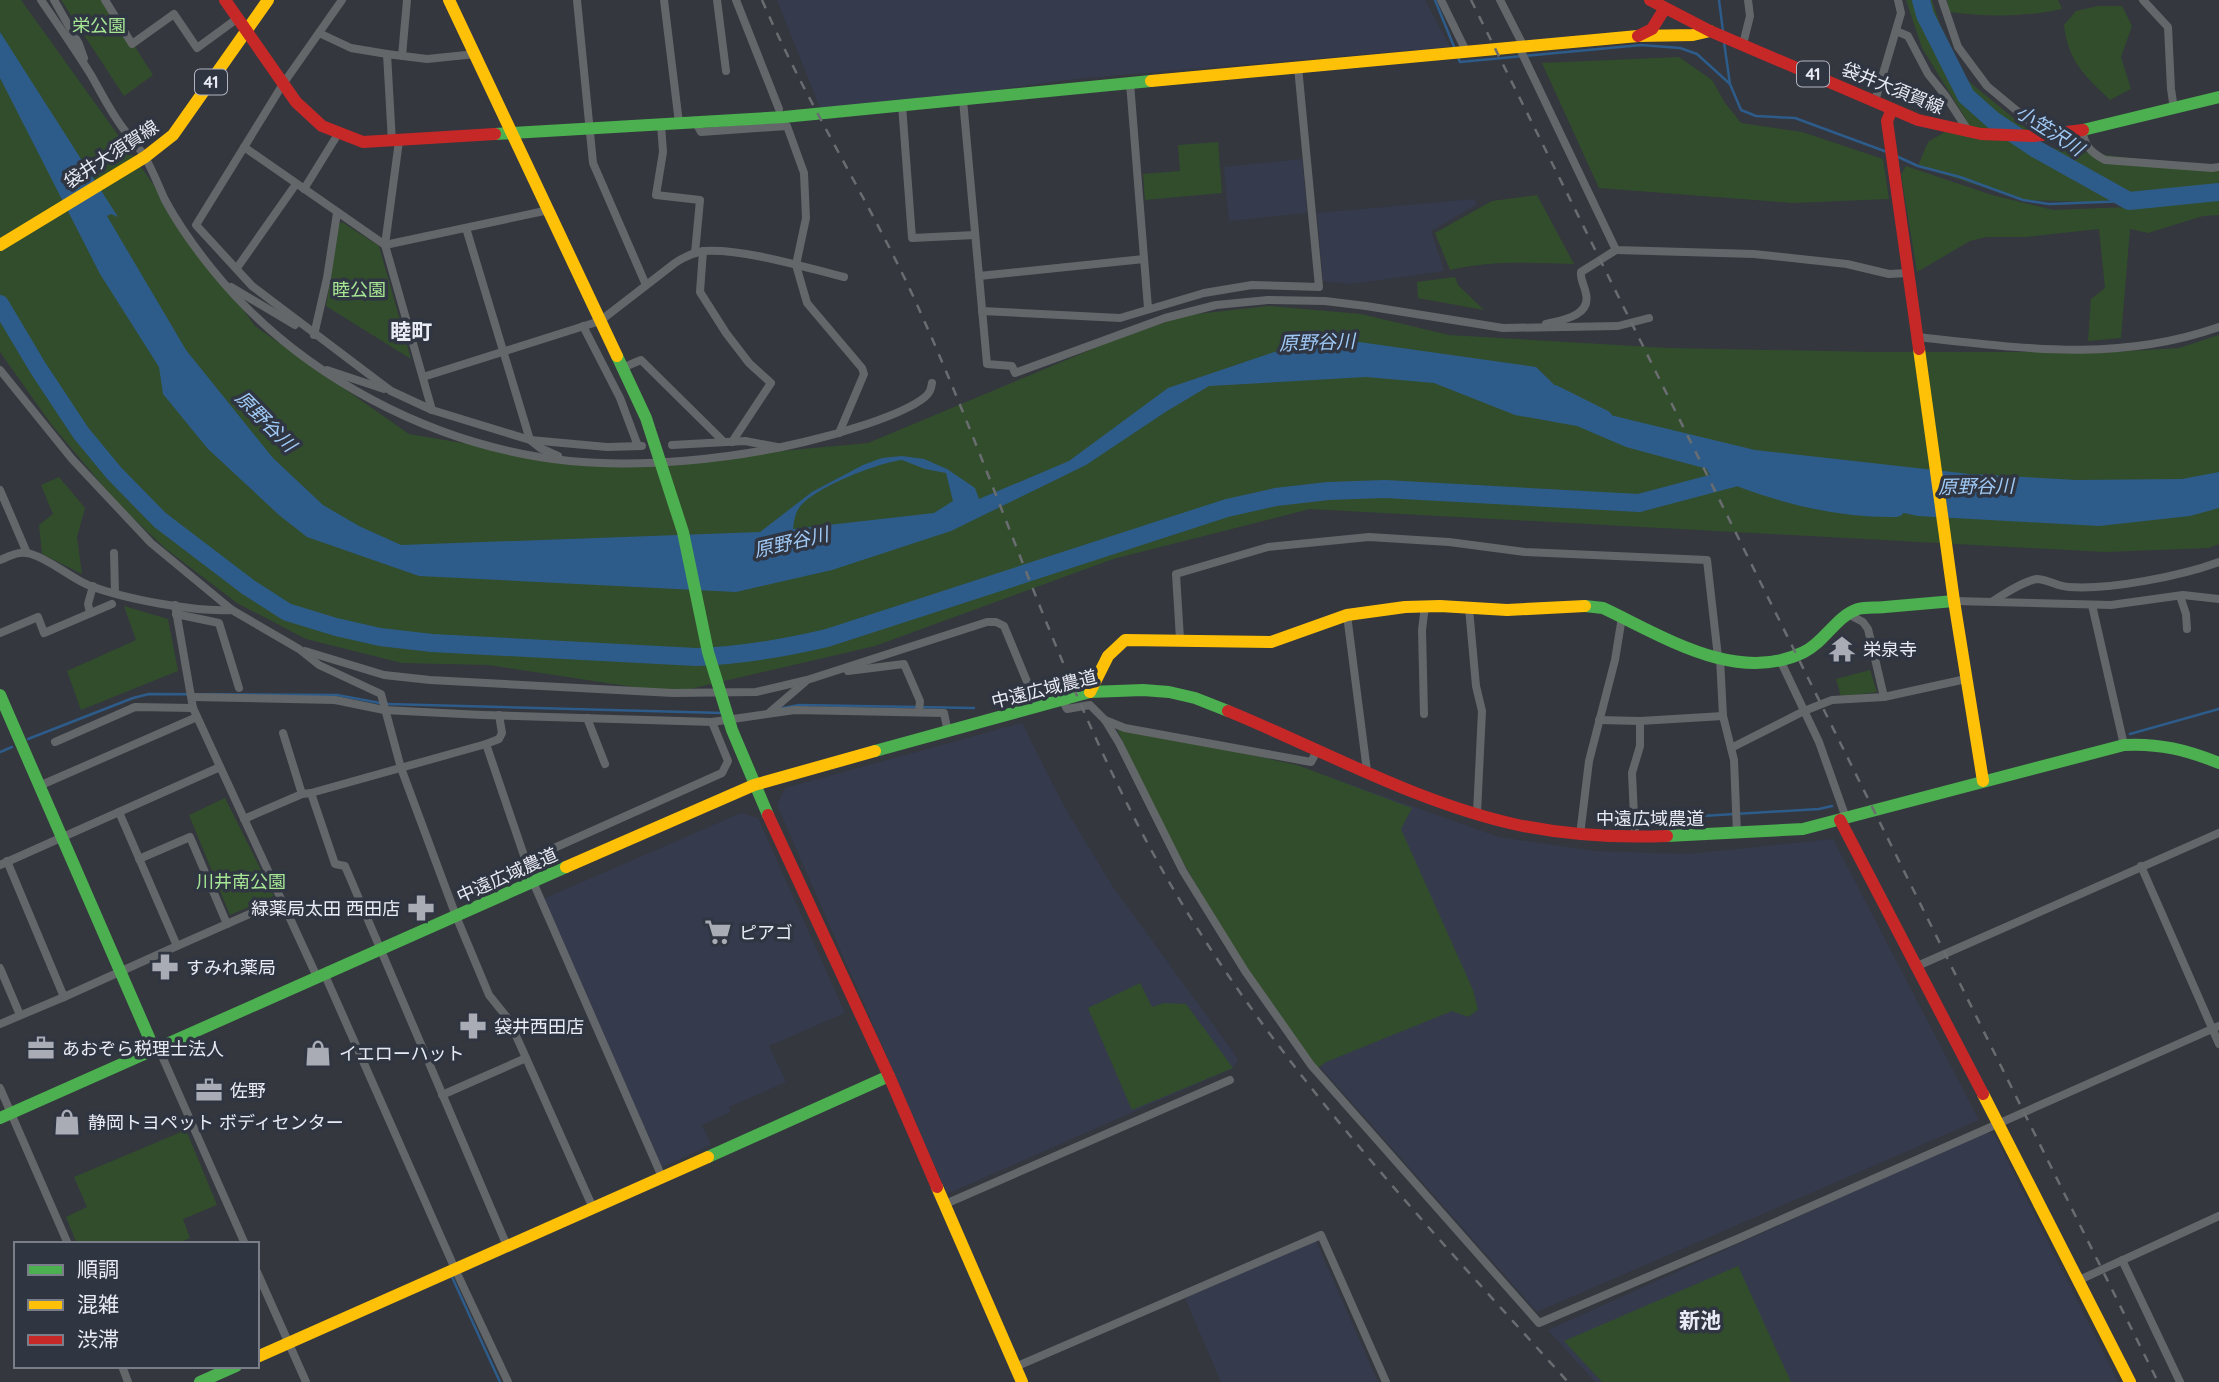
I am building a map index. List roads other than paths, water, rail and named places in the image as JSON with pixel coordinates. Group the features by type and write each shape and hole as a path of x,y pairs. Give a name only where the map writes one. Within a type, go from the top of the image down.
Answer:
{"street":[{"path":"41,0 89,71 126,134 145,156 185,233 224,283 276,334 314,366 372,401 410,418 504,449 570,461 661,462 781,448 839,433 908,407 925,397 931,390 932,383"},
{"path":"54,0 79,44 89,71"},
{"path":"105,0 132,44 174,14 197,48 238,18"},
{"path":"225,0 305,112 321,126 363,142 696,123 1466,51 1638,36 1693,35 1710,31"},
{"name":"袋井大須賀線","path":"0,245 145,156 173,135 268,0"},
{"path":"342,0 283,84 196,225 252,286 391,391"},
{"path":"402,56 407,0"},
{"path":"449,0 646,418 683,532 708,652 732,730 754,785 889,1076 1022,1382"},
{"path":"577,0 596,174 646,285"},
{"path":"664,0 679,123"},
{"path":"717,0 726,71"},
{"path":"736,0 779,109"},
{"path":"1441,0 1466,51"},
{"path":"1500,0 1616,250"},
{"name":"袋井大須賀線","path":"1650,0 1710,31 1918,120 1975,133 2040,136 2082,130 2219,97"},
{"path":"1743,44 1750,16 1748,0"},
{"path":"1875,101 1901,13 1898,0"},
{"path":"1942,0 1958,47 1987,86 2040,136"},
{"path":"2143,0 2168,27 2174,109"},
{"path":"1638,36 1652,29 1665,8"},
{"path":"1896,31 1908,36 1928,74 1975,133"},
{"path":"319,33 351,48 387,54 427,59 476,54"},
{"path":"387,54 396,141 385,245 432,410"},
{"path":"982,311 1120,318 1204,293 1252,285 1318,287 1298,67"},
{"path":"1130,83 1148,308"},
{"path":"963,100 987,364 1012,366 1016,373 1166,318 1216,305 1268,300 1325,301 1503,328 1618,326 1649,318"},
{"path":"902,105 912,238 975,235"},
{"path":"1892,109 1887,121 1889,138 1954,601 1983,781"},
{"path":"696,123 701,132 787,126 804,173 806,218 796,265 807,303 862,368 864,374 839,433"},
{"path":"662,124 663,152 656,195 700,200 700,292 749,363 771,383 728,442"},
{"path":"2082,130 2085,146 2105,160 2219,167"},
{"path":"237,268 338,134"},
{"path":"244,147 385,245 549,210"},
{"path":"314,335 327,278 337,213"},
{"path":"466,228 530,440 540,448 570,461"},
{"path":"1529,328 1583,312 1587,305 1581,272 1616,250 1754,254 1847,264 1889,274 1908,273"},
{"path":"423,377 600,321 675,263 699,252 740,254 844,277"},
{"path":"979,276 1144,259"},
{"path":"224,283 314,335"},
{"path":"314,366 391,391 432,410 530,440 607,447 640,446 620,398 583,326"},
{"path":"1917,341 2059,351 2132,348 2219,327"},
{"path":"622,368 641,360 728,442"},
{"path":"0,370 72,459 151,543 232,610 299,649 319,665 381,694 401,768 456,916 489,995 509,1020 593,1208"},
{"path":"672,445 755,442 781,448"},
{"path":"0,490 27,553"},
{"path":"1180,639 1176,574 1268,547 1369,537 1449,542 1525,552 1707,560 1723,716 1734,760 1737,834"},
{"path":"0,560 18,552 27,553 93,586 219,623 239,688"},
{"path":"114,552 115,593"},
{"path":"1992,602 2003,594 2037,579 2068,587 2116,584 2172,576 2219,562"},
{"path":"90,613 88,604 93,586"},
{"path":"2180,596 2186,614 2187,629"},
{"path":"1090,692 1116,644 1133,639 1271,642 1347,615 1425,606 1507,610 1594,606 1719,658 1781,662 1807,651 1848,614 1871,606 1954,601 2111,605 2180,596 2219,599"},
{"path":"0,633 38,617 44,632 112,604"},
{"path":"2092,605 2124,745"},
{"path":"1424,714 1422,630 1425,606"},
{"path":"1469,608 1476,686 1482,711 1477,813"},
{"path":"176,610 232,610"},
{"path":"176,610 193,708 281,900 321,975 508,1382"},
{"path":"1848,614 1863,622 1868,629 1884,697"},
{"path":"1347,615 1367,771"},
{"path":"1580,835 1589,761 1615,660 1622,617"},
{"path":"299,649 384,676 673,693 756,692 807,680 987,622 996,622 1004,626 1038,708"},
{"path":"1781,662 1819,742 1843,819 1915,967 2000,1124 2130,1382"},
{"path":"828,673 904,664 919,701 919,712"},
{"path":"1731,748 1832,700 1884,697 1966,679"},
{"path":"768,714 807,680"},
{"name":"中遠広域農道","path":"6,1116 754,785 1090,692 1142,689 1176,692 1404,787 1477,813 1545,830 1580,835 1635,838 1779,832 1843,819 2124,745 2164,744 2184,748 2219,763"},
{"path":"0,695 120,972 244,1242"},
{"path":"191,697 335,700 384,710 712,722 795,710 944,713 948,732"},
{"path":"1063,701 1067,709 1090,705 1105,720 1184,871 1245,971 1311,1065 1539,1323 2000,1124 2216,1027"},
{"path":"55,743 135,707 193,708"},
{"path":"244,819 306,794 499,739 502,733 499,715"},
{"path":"1599,720 1640,721 1723,716"},
{"path":"38,786 197,717"},
{"path":"587,718 605,764"},
{"path":"1105,720 1125,727 1311,762 1318,749"},
{"path":"1635,838 1632,773 1640,746 1640,721"},
{"path":"526,861 722,773 728,761 712,722"},
{"path":"283,733 335,864 345,866 507,1246"},
{"path":"486,744 533,883 662,1177"},
{"path":"64,997 4,863 220,767"},
{"path":"119,813 177,946"},
{"path":"1915,967 2219,833"},
{"path":"139,859 190,837 227,924"},
{"path":"2141,866 2216,1027 2219,1044"},
{"path":"0,1024 281,900"},
{"path":"0,968 20,1015"},
{"path":"442,1095 526,1058"},
{"path":"259,1356 889,1076"},
{"path":"943,1205 1230,1080"},
{"path":"0,1088 6,1116 67,1242"},
{"path":"2077,1281 2219,1216"},
{"path":"1015,1367 1321,1235 1386,1382"},
{"path":"2122,1260 2180,1382"},
{"path":"259,1276 306,1382"},
{"path":"259,1297 267,1293"},
{"path":"200,1382 213,1371"}],"water":[{"path":"0,32 118,217 111,214 107,216 186,350 273,458 323,505 359,526 401,545 760,532 812,492 863,465 882,458 902,456 924,459 947,469 975,488 979,499 1069,461 1168,388 1304,342 1352,341 1536,367 1577,407 1755,450 1970,474 2076,480 2182,479 2219,472 2219,508 2190,516 2099,526 1918,516 1737,477 1626,447 1577,426 1515,415 1434,383 1366,377 1209,386 1086,465 951,531 832,570 736,592 419,576 307,537 279,515 208,449 163,394 159,367 100,274 0,78","holes":["902,460 925,469 946,473 953,501 934,513 793,529 797,512 806,500 846,478"]}],"waterway":[{"path":"1435,0 1455,49"},
{"path":"1719,0 1723,31"},
{"name":"小笠沢川","path":"1921,0 1925,15 1966,96 1993,120 2036,149 2129,201 2219,192"},
{"path":"1724,42 1730,84 1741,110 1756,116 1795,118 1887,152"},
{"path":"1457,55 1460,62 1641,45 1680,48 1697,54 1730,84"},
{"path":"1896,156 1918,166 1960,177 2023,200 2049,204 2129,201"},
{"name":"原野谷川","path":"0,304 81,433 114,473 160,520 248,587 287,612 380,637 432,643 696,657 746,653 827,638 1227,508 1276,497 1328,491 1385,489 1639,503 1737,477"},
{"name":"原野谷川","path":"1554,394 1604,419"},
{"name":"原野谷川","path":"1716,468 1759,485 1804,497 1850,506 1896,508"},
{"path":"28,739 149,694 337,695 380,703"},
{"path":"386,704 722,713"},
{"path":"778,709 799,705 974,708"},
{"path":"2130,734 2219,709"},
{"path":"0,752 12,747"},
{"path":"1636,820 1832,806"},
{"path":"452,1277 500,1382"}],"railway":[{"path":"762,0 800,80 923,318 1082,707 1117,784 1156,858 1239,992 1327,1108 1568,1382"},
{"path":"1471,0 2158,1382"}],"place":[{"name":"栄泉寺","path":"1842,649"},
{"name":"緑薬局太田 西田店","path":"421,908"},
{"name":"ピアゴ","path":"718,932"},
{"name":"すみれ薬局","path":"165,967"},
{"name":"袋井西田店","path":"473,1026"},
{"name":"あおぞら税理士法人","path":"41,1048"},
{"name":"イエローハット","path":"318,1053"},
{"name":"佐野","path":"209,1090"},
{"name":"静岡トヨペット ボディセンター","path":"67,1122"}],"district":[{"name":"睦町","path":"411,331"},
{"name":"新池","path":"1700,1320"}],"park label":[{"name":"栄公園","path":"99,25"},
{"name":"睦公園","path":"359,289"},
{"name":"川井南公園","path":"241,881"}]}
